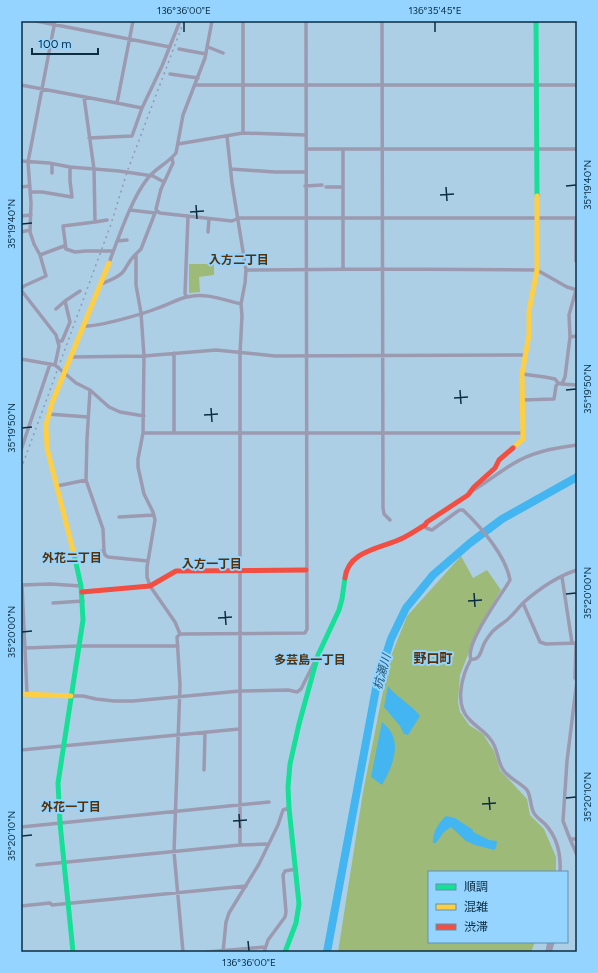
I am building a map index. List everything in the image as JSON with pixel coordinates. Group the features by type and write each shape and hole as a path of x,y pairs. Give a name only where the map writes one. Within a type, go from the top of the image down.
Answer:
{"street":[{"path":"36,21 54,23 170,47"},
{"path":"117,103 133,21"},
{"path":"90,138 132,136 142,108 170,47 180,21"},
{"path":"73,952 60,822 58,784 83,620 83,602 75,555 47,448 45,423 64,372 130,210 142,186 149,176 172,158 176,153 181,121 206,54 212,21"},
{"path":"242,21 243,133"},
{"path":"180,634 305,633 307,629 305,172 306,21"},
{"path":"382,21 383,508 384,514 390,520"},
{"path":"471,492 474,487 495,468 499,460 523,438 522,374 529,336 529,311 537,270 536,21"},
{"path":"54,23 28,162 31,215 30,230 34,244 40,255 46,276 24,286 21,290 59,341 55,365"},
{"path":"208,47 223,53"},
{"path":"179,49 206,54"},
{"path":"170,74 198,78"},
{"path":"21,85 142,108"},
{"path":"195,85 577,85"},
{"path":"84,97 94,169 95,222"},
{"path":"178,144 243,133 306,135"},
{"path":"227,136 246,270 241,304 242,316 240,353 240,845"},
{"path":"306,149 577,149"},
{"path":"343,149 343,269"},
{"path":"101,284 118,276 123,271 129,260 141,248 156,212 160,189 173,163 172,158"},
{"path":"21,161 52,164 70,168 119,170 153,176 164,182"},
{"path":"52,164 52,173"},
{"path":"30,192 42,192 72,197 70,168"},
{"path":"231,169 274,172 305,172"},
{"path":"21,187 30,186"},
{"path":"306,186 343,187"},
{"path":"130,210 232,221 238,218 576,218 577,261"},
{"path":"21,216 31,215"},
{"path":"186,297 188,216"},
{"path":"208,232 209,219"},
{"path":"66,249 63,226 107,220"},
{"path":"21,232 30,230"},
{"path":"117,241 127,240"},
{"path":"40,255 64,246 66,249 75,252 86,250 113,251"},
{"path":"136,254 136,285 141,313 144,356 144,416 138,467 144,494 154,515 154,527 148,561 147,577 150,586 176,622 180,634 177,637 180,697 174,852 183,952"},
{"path":"227,256 244,255"},
{"path":"246,270 537,270 566,287 576,290 569,315 570,337 565,377 556,386 554,399 522,400"},
{"path":"56,309 80,291"},
{"path":"84,326 98,325 157,309 186,297 202,296 241,304"},
{"path":"59,341 62,341 70,322 65,301"},
{"path":"570,337 577,336"},
{"path":"71,357 144,356 216,350 275,356 525,355"},
{"path":"174,353 174,433"},
{"path":"21,359 55,365 76,383 90,390 109,407 120,412 144,416"},
{"path":"21,450 23,437 50,364"},
{"path":"522,374 545,377 555,379 560,383 577,385"},
{"path":"90,390 86,480 103,529 104,551 108,557 148,561"},
{"path":"48,414 88,417"},
{"path":"143,433 523,433"},
{"path":"306,570 176,571 150,586 82,589 51,584 22,585 25,648 24,694 83,696 114,701 180,697 240,691 288,690 297,692 301,689 339,610 345,575 349,566 357,558 365,552 403,538 425,525 427,522 471,492 527,456 546,450 577,444"},
{"path":"57,486 86,480"},
{"path":"425,525 426,528 432,530 458,511 463,510 498,550 508,571 510,580 478,632 470,653 471,659 462,681 462,708 468,719 493,741 502,768 508,776 528,791 536,817 546,825 557,843 561,859 560,871"},
{"path":"119,517 154,515"},
{"path":"75,555 104,551"},
{"path":"471,659 475,660 478,658 485,641 490,635 536,592 577,570"},
{"path":"562,577 575,643 575,678 577,681 567,761 563,821 577,855"},
{"path":"53,603 83,602"},
{"path":"524,603 540,642 546,644 575,643"},
{"path":"25,648 79,646 178,646"},
{"path":"285,952 293,935 299,910 299,894 289,808 288,786 290,764 299,724 318,655"},
{"path":"21,750 239,729"},
{"path":"204,770 205,733"},
{"path":"21,827 269,802"},
{"path":"223,951 226,922 229,913 259,864 278,825 282,810 289,808"},
{"path":"570,839 577,838"},
{"path":"37,865 240,845 268,845"},
{"path":"264,952 268,940 285,917 286,912 283,875 285,871 296,869"},
{"path":"21,906 246,886"},
{"path":"208,952 265,947"}],"green space":[{"path":"189,264 214,264 214,275 199,277 200,292 189,293"},
{"path":"461,556 473,578 487,570 501,590 478,629 460,675 458,702 460,712 469,725 483,734 494,751 500,770 527,799 530,815 544,829 556,857 556,871 428,871 428,943 535,943 531,952 338,952 363,792 389,661 407,616"}],"water":[{"path":"388,686 420,716 408,735 404,734 400,726 384,707"},
{"path":"382,722 391,732 395,747 391,767 382,785 371,777"},
{"path":"446,816 455,818 473,830 473,832 489,840 497,841 496,848 494,850 466,841 451,827 444,832 436,843 433,843 436,828"}],"waterway":[{"name":"杭瀬川","path":"327,952 377,683 391,639 406,608 433,575 470,543 502,519 577,477"}],"railway":[{"path":"21,469 111,224 127,172 184,21"}],"traffic: fast":[{"path":"536,21 537,196"},
{"path":"73,952 60,823 58,783 83,620 81,586 74,554"},
{"path":"285,952 296,923 299,904 289,808 288,787 290,764 299,724 318,655 339,610 345,578"}],"traffic: slow":[{"path":"513,448 523,439 522,374 529,335 529,311 537,270 537,196"},
{"path":"74,554 47,448 46,425 52,403 109,263"},
{"path":"21,694 71,696"}],"traffic: jam":[{"path":"345,578 353,561 359,556 406,536 425,525 427,522 468,495 474,487 495,468 499,460 513,448"},
{"path":"82,592 150,586 176,571 306,570"}],"district":[{"name":"入方二丁目","path":"239,260"},
{"name":"外花二丁目","path":"72,558"},
{"name":"入方一丁目","path":"212,564"},
{"name":"野口町","path":"433,658"},
{"name":"多芸島一丁目","path":"310,660"},
{"name":"外花一丁目","path":"71,807"}]}
